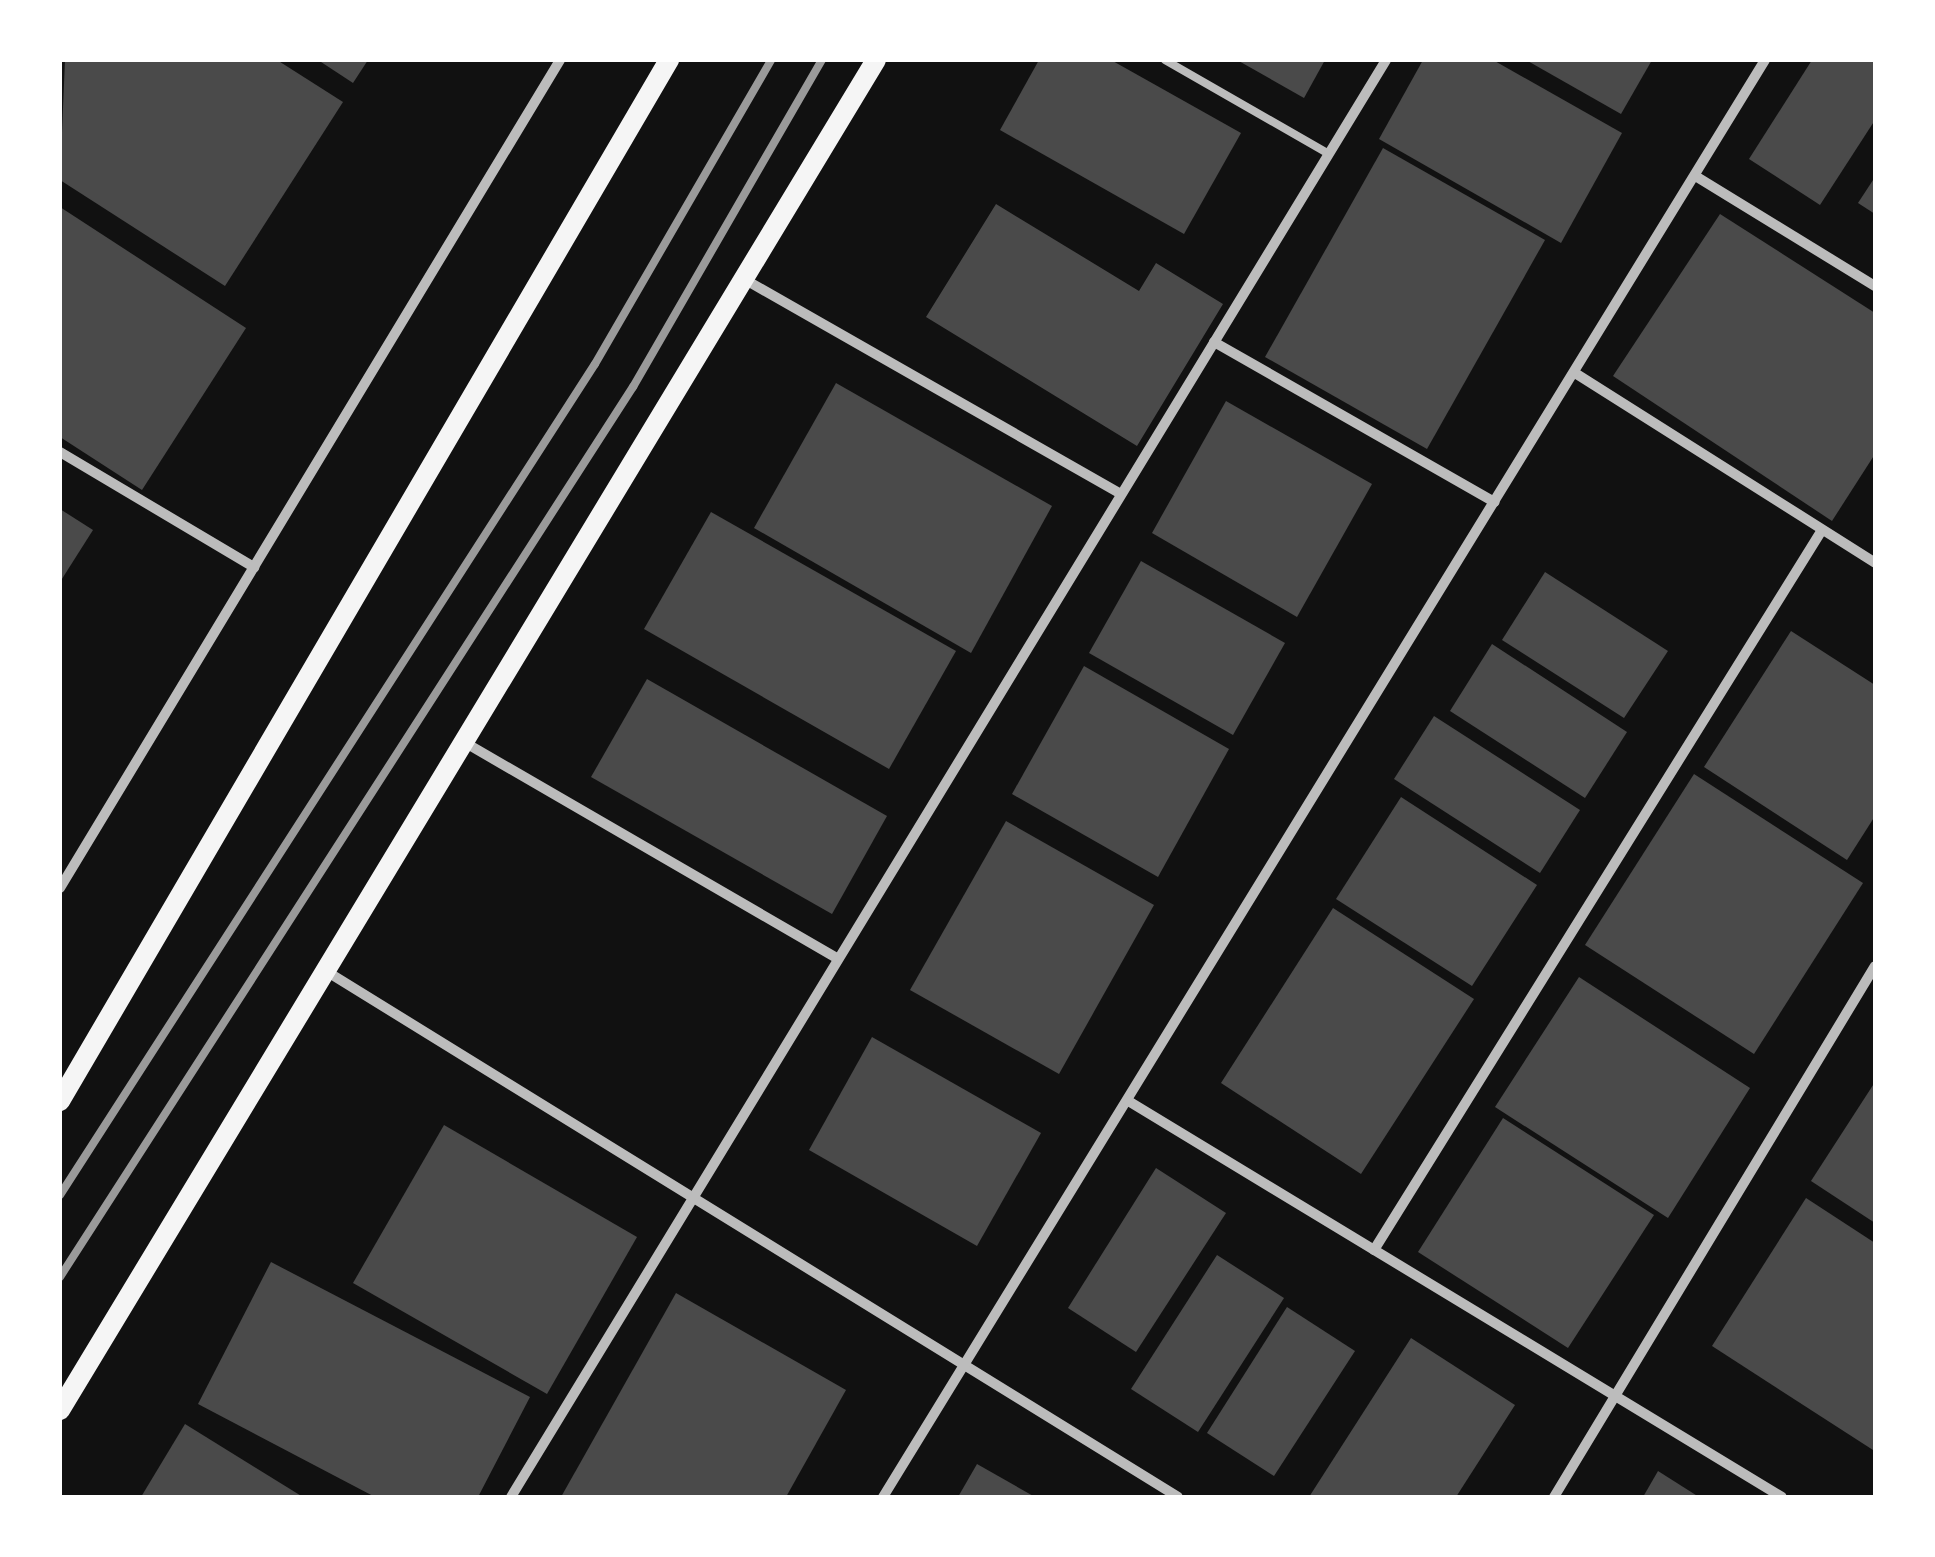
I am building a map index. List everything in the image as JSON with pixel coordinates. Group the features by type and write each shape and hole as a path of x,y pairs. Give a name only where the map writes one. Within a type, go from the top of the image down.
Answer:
{"main road":[{"path":"60,1100 669,60"},
{"path":"60,1410 876,60"}],"street":[{"path":"60,888 560,60"},
{"path":"511,1497 1386,60"},
{"path":"883,1497 1130,1102 1765,60"},
{"path":"1697,177 1875,286"},
{"path":"744,279 1121,494"},
{"path":"1214,342 1495,502"},
{"path":"1575,372 1875,563"},
{"path":"60,452 254,567"},
{"path":"1374,1250 1822,530"},
{"path":"464,742 837,958"},
{"path":"1554,1497 1875,966"},
{"path":"325,970 1178,1497"},
{"path":"1130,1102 1782,1497"}],"lane":[{"path":"1166,60 1329,154"}],"building":[{"path":"65,60 277,60 343,102 225,286 60,180"},
{"path":"318,60 368,60 353,83"},
{"path":"1039,60 1111,60 1241,133 1184,234 1000,130"},
{"path":"1237,60 1325,60 1304,98"},
{"path":"1423,60 1493,60 1622,133 1561,243 1379,139"},
{"path":"1526,60 1652,60 1621,114"},
{"path":"1812,60 1875,60 1875,120 1820,205 1749,159"},
{"path":"1383,148 1545,240 1427,449 1265,357"},
{"path":"1875,177 1875,214 1858,203"},
{"path":"996,204 1139,291 1156,263 1223,304 1137,446 926,317"},
{"path":"60,207 246,328 142,490 60,437"},
{"path":"1720,214 1875,313 1875,454 1832,521 1613,376"},
{"path":"836,383 1052,506 971,653 754,528"},
{"path":"1226,401 1372,484 1297,617 1152,533"},
{"path":"60,509 93,530 60,582"},
{"path":"711,512 956,651 889,769 644,629"},
{"path":"1141,561 1285,643 1233,735 1089,653"},
{"path":"1545,572 1668,651 1624,718 1502,640"},
{"path":"1791,631 1875,685 1875,816 1847,860 1704,767"},
{"path":"1492,644 1627,732 1585,798 1450,711"},
{"path":"1084,666 1229,749 1158,877 1012,794"},
{"path":"647,679 887,816 832,914 591,777"},
{"path":"1434,716 1580,810 1540,873 1394,779"},
{"path":"1694,774 1863,883 1754,1054 1585,945"},
{"path":"1401,797 1537,885 1472,986 1336,899"},
{"path":"1006,821 1154,905 1059,1074 910,990"},
{"path":"1333,908 1474,999 1361,1174 1221,1083"},
{"path":"1579,977 1750,1088 1668,1218 1495,1107"},
{"path":"872,1037 1041,1133 977,1246 809,1150"},
{"path":"1875,1082 1875,1223 1811,1181"},
{"path":"1503,1118 1654,1215 1568,1348 1418,1252"},
{"path":"444,1125 637,1237 547,1394 353,1283"},
{"path":"1156,1168 1226,1213 1136,1352 1068,1308"},
{"path":"1806,1198 1875,1243 1873,1450 1712,1346"},
{"path":"1217,1255 1284,1298 1198,1432 1131,1389"},
{"path":"271,1262 530,1397 478,1497 375,1497 198,1404"},
{"path":"676,1293 846,1390 786,1497 561,1497"},
{"path":"1287,1307 1355,1351 1274,1476 1207,1433"},
{"path":"1411,1338 1515,1405 1456,1497 1309,1497"},
{"path":"185,1424 303,1497 141,1497"},
{"path":"977,1464 1035,1497 958,1497"},
{"path":"1658,1471 1699,1497 1643,1497"}],"railway":[{"path":"60,1195 595,364 771,60"},
{"path":"60,1277 633,387 822,60"}]}
